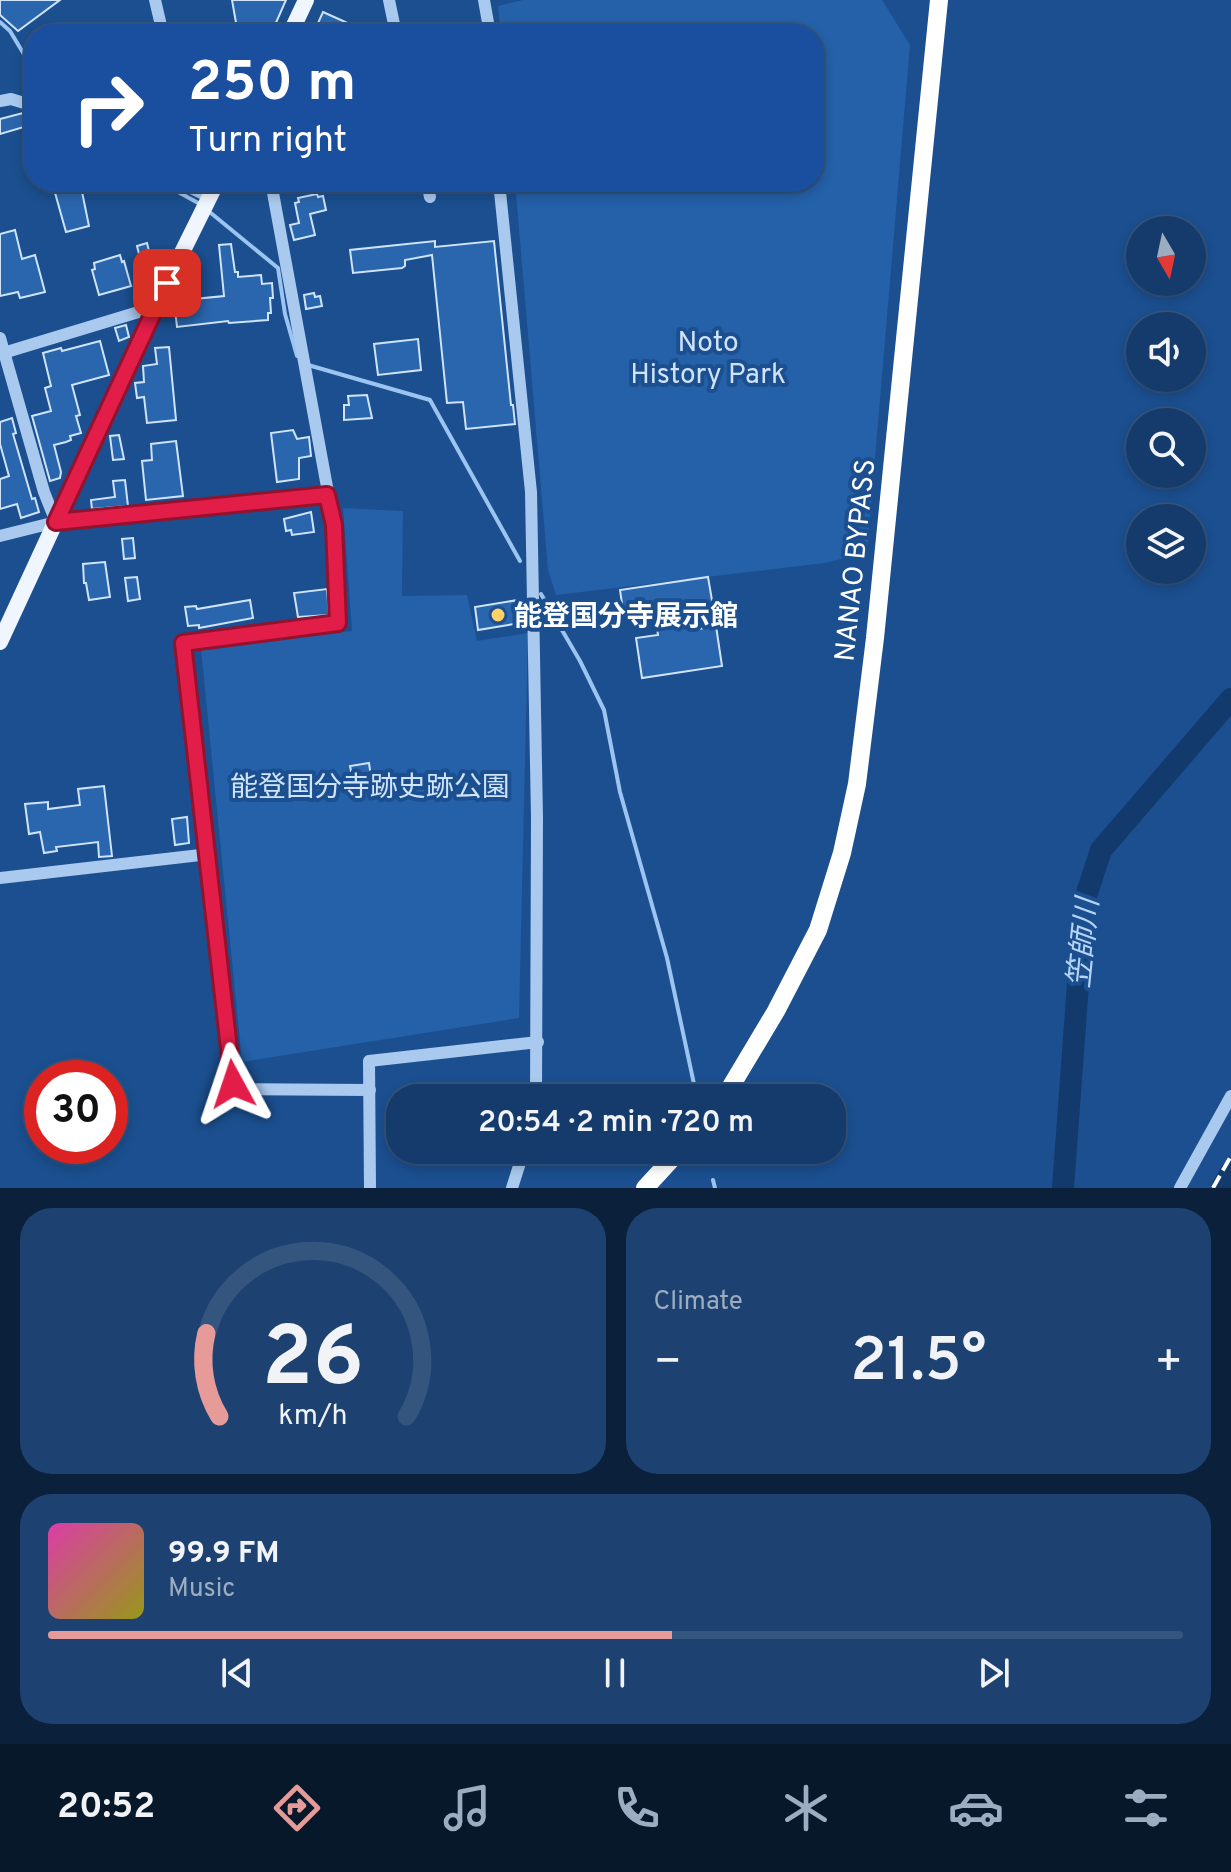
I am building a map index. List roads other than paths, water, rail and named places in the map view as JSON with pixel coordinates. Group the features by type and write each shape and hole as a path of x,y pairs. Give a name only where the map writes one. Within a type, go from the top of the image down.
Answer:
{"highway":[{"name":"NANAO BYPASS","path":"732,1084 776,1011 818,930 842,853 857,784 939,0"},
{"path":"645,1188 667,1164"}],"main road":[{"path":"294,24 304,2"},
{"path":"0,642 155,307 209,199"}],"street":[{"path":"155,0 161,24"},
{"path":"389,0 394,24"},
{"path":"484,0 488,24"},
{"path":"0,101 11,99 24,103"},
{"path":"273,192 334,525 338,623 183,643 229,1026 233,1089 370,1090"},
{"path":"429,192 430,197"},
{"path":"500,192 531,492 538,833 536,1084"},
{"path":"2,353 155,307"},
{"path":"0,338 44,492 56,522"},
{"path":"0,536 56,522 327,495"},
{"path":"0,878 209,854"},
{"path":"366,1187 369,1061 538,1042"},
{"path":"1180,1188 1231,1096"},
{"path":"512,1188 520,1164"}],"waterway":[{"path":"0,22 10,31 24,54"},
{"path":"178,192 200,204"},
{"path":"206,209 278,268 285,314 297,356"},
{"path":"308,365 430,400 520,561"},
{"path":"541,594 604,710 620,792 667,958 694,1084"},
{"name":"笠師川","path":"1063,1188 1084,902 1101,850 1231,699"},
{"path":"1222,1188 1231,1172"},
{"path":"713,1180 715,1188"}],"railway":[{"path":"1213,1188 1231,1156"}],"place":[{"name":"能登国分寺展示館","path":"498,615"}],"park label":[{"name":"Noto History Park","path":"708,357"},
{"name":"能登国分寺跡史跡公園","path":"370,786"}]}
